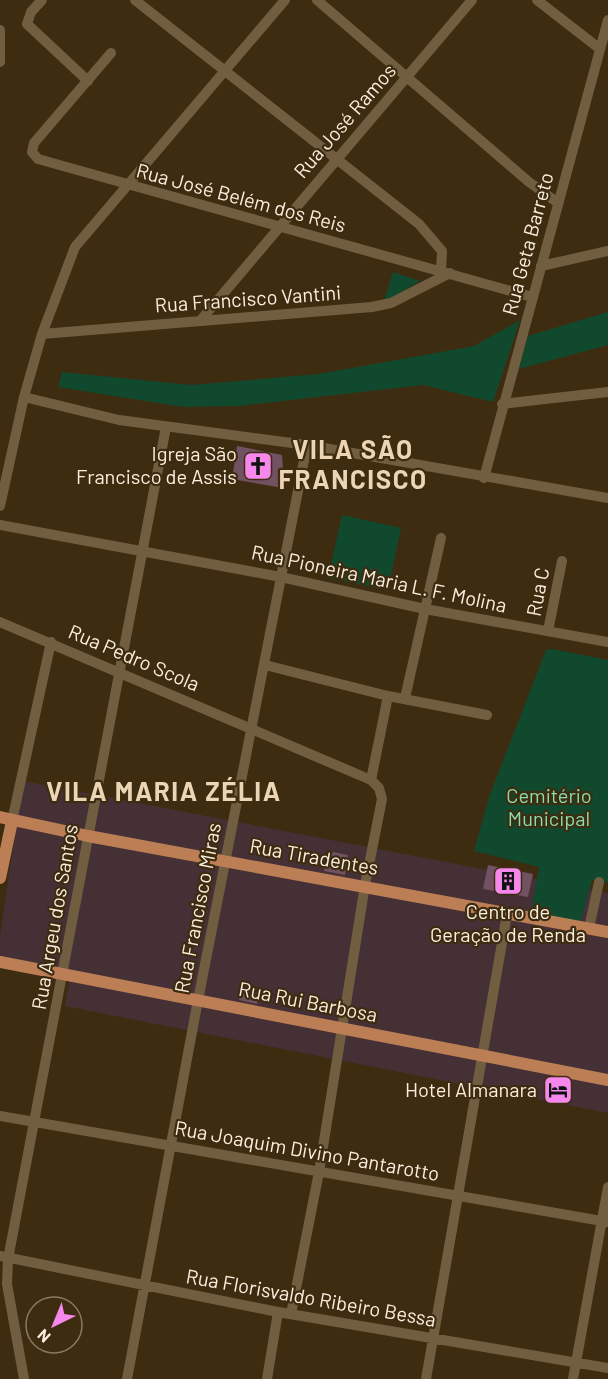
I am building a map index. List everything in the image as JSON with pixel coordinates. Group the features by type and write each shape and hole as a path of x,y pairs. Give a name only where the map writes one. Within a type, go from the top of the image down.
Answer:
{"main road":[{"name":"Rua Tiradentes","path":"6,819 608,932"},
{"path":"0,878 6,819"},
{"name":"Rua Rui Barbosa","path":"0,962 608,1080"}],"street":[{"path":"42,0 31,12 27,24 87,81"},
{"path":"135,0 429,233 442,251 445,272"},
{"path":"0,506 24,397 42,334 75,247 285,0"},
{"path":"317,0 529,182 558,203"},
{"name":"Rua José Ramos","path":"200,321 472,0"},
{"path":"537,0 602,54"},
{"name":"Rua Geta Barreto","path":"484,478 502,404 602,54 608,20"},
{"path":"0,30 0,62"},
{"name":"Rua José Belém dos Reis","path":"111,53 38,138 32,152 38,159 532,297"},
{"path":"541,266 608,251"},
{"name":"Rua Francisco Vantini","path":"42,334 384,305 445,272"},
{"path":"502,404 608,393"},
{"path":"24,397 93,415 307,445 484,478 608,498"},
{"name":"Rua Argeu dos Santos","path":"24,1379 5,1310 4,1258 63,975 166,427"},
{"name":"Rua Francisco Miras","path":"127,1379 198,1000 307,445"},
{"name":"Rua Pioneira Maria L. F. Molina","path":"0,525 142,550 425,609 608,642"},
{"path":"405,698 441,538"},
{"name":"Rua C","path":"548,631 562,561"},
{"name":"Rua Pedro Scola","path":"0,622 371,780"},
{"path":"6,819 51,642"},
{"path":"265,665 388,696 487,715"},
{"path":"291,1314 319,1172 344,1029 365,885 382,798 379,788 371,780 388,696"},
{"path":"589,928 599,882"},
{"path":"426,1379 484,1057 507,914"},
{"name":"Rua Joaquim Divino Pantarotto","path":"0,1116 605,1222"},
{"path":"573,1379 605,1222 608,1188"},
{"name":"Rua Florisvaldo Ribeiro Bessa","path":"4,1258 278,1312 608,1368"},
{"path":"267,1379 278,1312"}],"shaded area":[{"path":"23,781 608,893 608,1113 65,1006 71,974 0,960 0,936"}],"green space":[{"path":"393,272 420,281 383,303"},
{"path":"608,312 608,345 519,369 528,336"},
{"path":"520,320 493,402 423,385 239,406 183,407 58,387 62,372 191,385 319,374 474,346"},
{"path":"342,515 401,528 388,590 328,578"},
{"name":"Cemitério Municipal","path":"552,649 608,660 608,882 592,880 580,925 531,912 539,867 474,851 489,797 546,650"}],"building":[{"name":"Igreja São Francisco de Assis","path":"237,446 282,455 283,468 279,478 283,488 232,479"},
{"path":"328,851 348,855 345,875 324,871"},
{"name":"Centro de Geração de Renda","path":"488,865 533,874 528,897 483,889"},
{"path":"241,989 259,993 257,1004 239,1000"}],"place":[{"name":"Igreja São Francisco de Assis","path":"258,466"},
{"name":"Centro de Geração de Renda","path":"508,881"},
{"name":"Hotel Almanara","path":"558,1090"}],"district":[{"name":"VILA SÃO FRANCISCO","path":"353,465"},
{"name":"VILA MARIA ZÉLIA","path":"164,792"}]}
